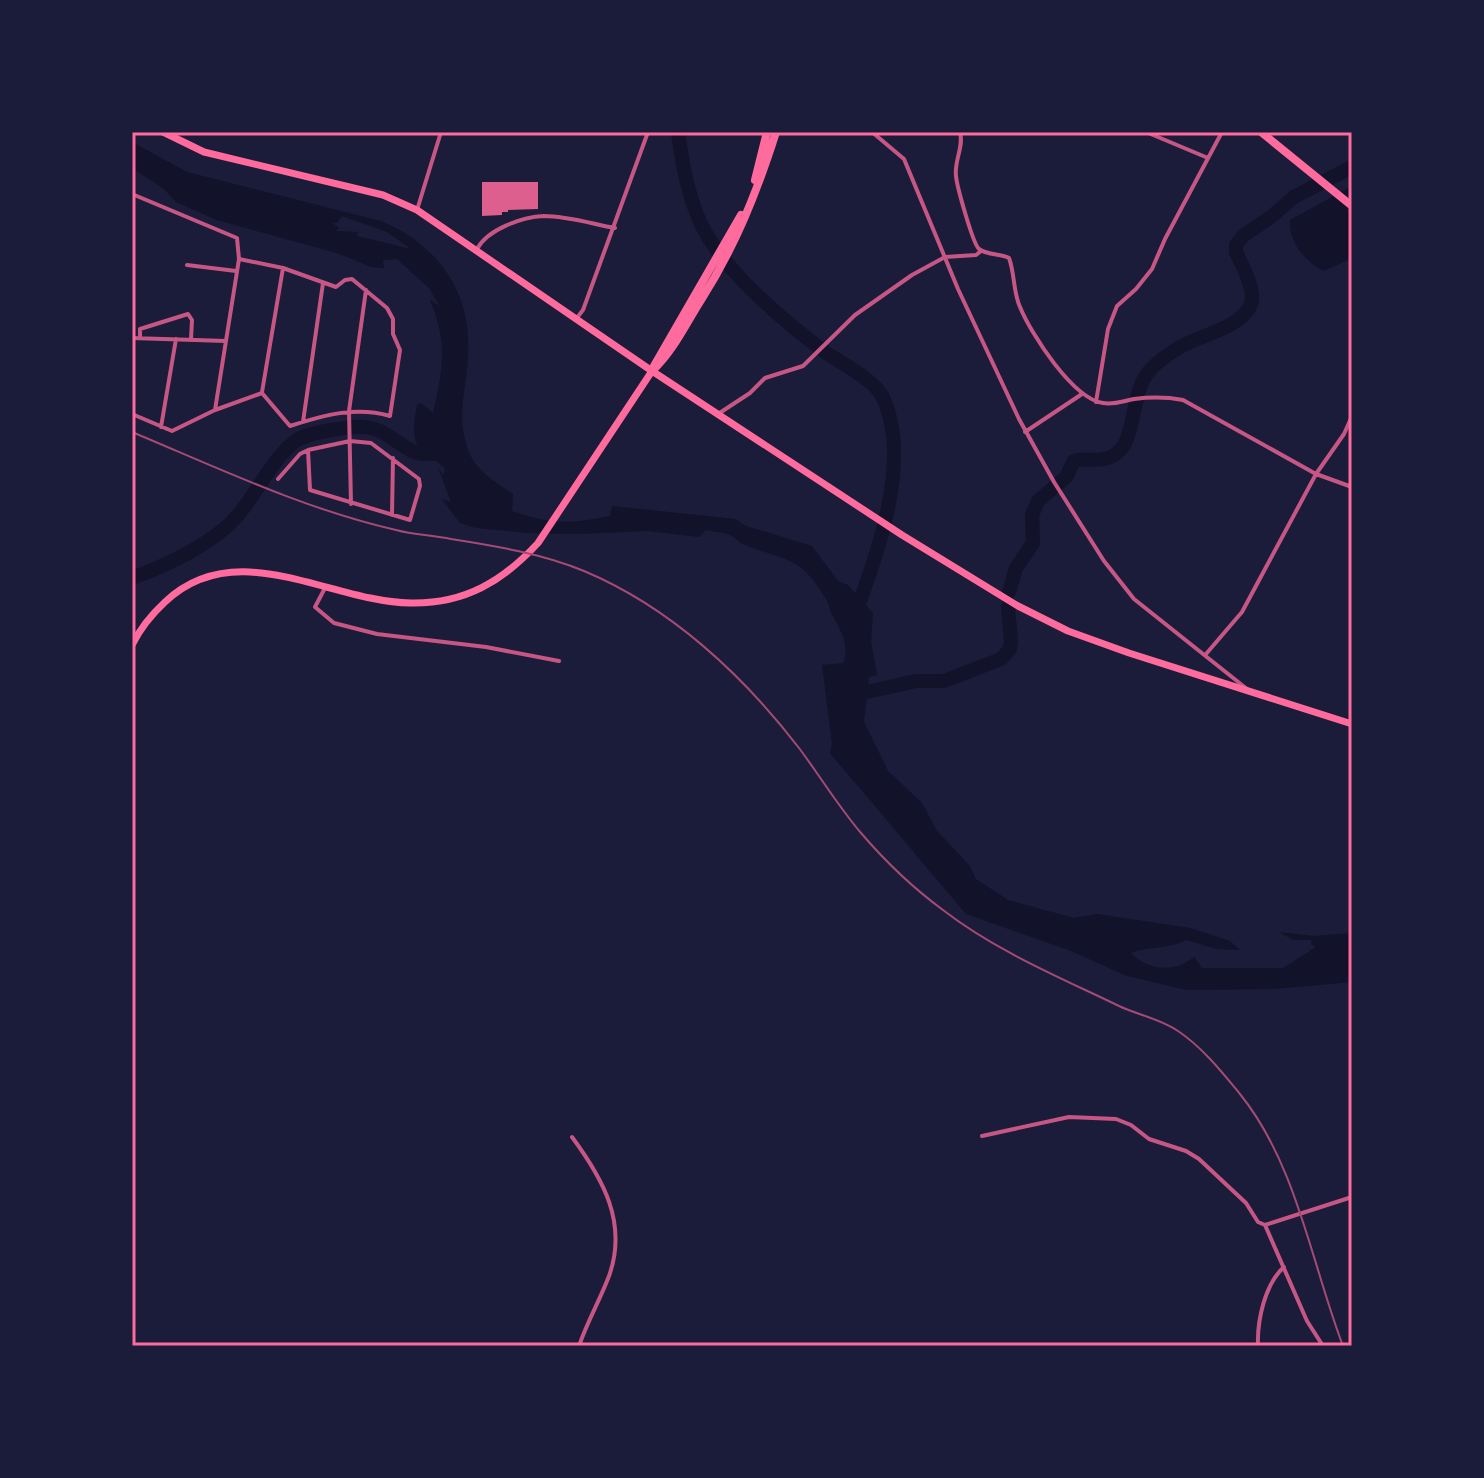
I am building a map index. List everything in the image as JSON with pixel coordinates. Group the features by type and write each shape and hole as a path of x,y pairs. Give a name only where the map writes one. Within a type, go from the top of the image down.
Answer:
{"highway":[{"path":"747,209 767,132"},
{"path":"652,371 661,351 711,279 747,209 776,132"},
{"path":"1259,132 1352,206"}],"main road":[{"path":"163,132 204,152 383,195 417,210 652,371 902,535 1018,606 1068,631 1129,653 1352,724"},
{"path":"132,645 154,613 178,590 208,577 237,572 266,573 387,601 433,603 488,585 516,567 538,543 652,371"}],"street":[{"path":"417,210 441,132"},
{"path":"576,319 583,310 615,228 648,132"},
{"path":"872,132 904,159 973,323 1025,432 1104,561 1134,599 1250,692"},
{"path":"960,132 961,150 956,175 971,237 981,251 1009,258 1019,306 1067,380 1082,394 1096,402 1116,403 1142,398 1183,400 1316,474 1352,487"},
{"path":"1146,132 1208,158"},
{"path":"1096,402 1108,329 1117,306 1152,269 1222,132"},
{"path":"132,194 237,238 239,259 215,410"},
{"path":"476,250 482,239 498,229 545,216 615,228"},
{"path":"718,414 750,393 765,378 803,366 855,315 912,275 945,257 976,255 981,251"},
{"path":"239,259 283,268 336,287 352,279 387,308 393,319 393,334 400,350 390,416 371,410 349,411 290,426 262,393 283,268"},
{"path":"187,265 237,271"},
{"path":"303,422 323,283"},
{"path":"351,504 349,411 366,290"},
{"path":"140,338 140,329 188,314 192,320 191,339"},
{"path":"132,338 226,341"},
{"path":"161,427 176,339"},
{"path":"132,414 172,431 215,410 262,393"},
{"path":"1025,432 1082,394"},
{"path":"1206,654 1242,612 1316,474 1344,434 1352,416"},
{"path":"278,479 300,454 308,450 350,441 371,443 419,479 420,486 410,520 310,490 308,450"},
{"path":"392,516 393,458"},
{"path":"326,586 315,607 334,623 377,634 486,647 559,661"},
{"path":"982,1136 1069,1117 1116,1119 1131,1125 1149,1139 1186,1151 1199,1159 1246,1203 1258,1222 1265,1225 1352,1197"},
{"path":"572,1137 604,1186 616,1226 609,1274 579,1346"},
{"path":"1265,1225 1307,1321 1323,1346"},
{"path":"1258,1346 1257,1329 1272,1278 1284,1267"}],"shaded area":[{"path":"132,142 187,172 381,221 419,243 435,257 457,291 468,332 462,422 467,447 480,469 513,494 512,511 561,522 610,516 612,506 735,519 746,526 812,546 838,581 848,585 873,613 871,641 877,675 869,677 864,722 888,771 922,803 937,831 969,865 976,879 1008,900 1074,918 1097,914 1190,928 1230,941 1240,950 1217,949 1186,940 1131,953 1145,963 1162,968 1179,966 1194,957 1202,968 1283,968 1316,947 1311,944 1312,940 1293,940 1279,932 1313,936 1352,933 1352,982 1274,989 1187,990 1127,976 1071,951 966,914 830,753 832,744 822,665 843,663 845,645 827,601 809,575 792,562 743,544 724,533 706,530 699,537 648,531 528,533 476,528 460,523 442,499 451,502 438,467 443,475 445,469 432,457 422,456 415,437 417,405 421,403 433,413 441,369 439,329 430,300 440,306 429,288 397,259 383,260 384,268 371,267 340,254 217,220 176,202 164,189 132,168","holes":["342,216 387,232 411,249 357,236 358,232 335,231 339,228 332,223 337,223"]},
{"path":"1352,186 1352,258 1324,271 1311,263 1295,243 1290,220"}],"building":[{"path":"482,182 538,182 538,209 508,210 502,215 482,216"}],"waterway":[{"path":"678,132 691,199 701,225 719,253 778,314 825,352 865,378 882,396 891,421 893,476 881,535 855,615"},
{"path":"1009,592 1016,568 1033,543 1032,515 1038,501 1066,477 1074,461 1104,459 1116,454 1124,445 1139,391 1154,366 1185,344 1233,323 1247,311 1252,292 1236,252 1236,245 1243,236 1294,197 1352,167"},
{"path":"132,578 180,557 224,529 243,509 284,451 307,436 353,427 372,428 414,452 439,454"},
{"path":"853,695 916,681 944,681 1001,659 1010,649 1008,607"}],"railway":[{"path":"132,432 262,487 328,511 403,532 519,551 568,565 616,586 675,624 729,669 754,695 799,748 861,833 921,893 963,925 1006,951 1119,1006 1171,1027 1187,1037 1211,1060 1240,1094 1276,1152 1301,1215 1343,1346"}]}
